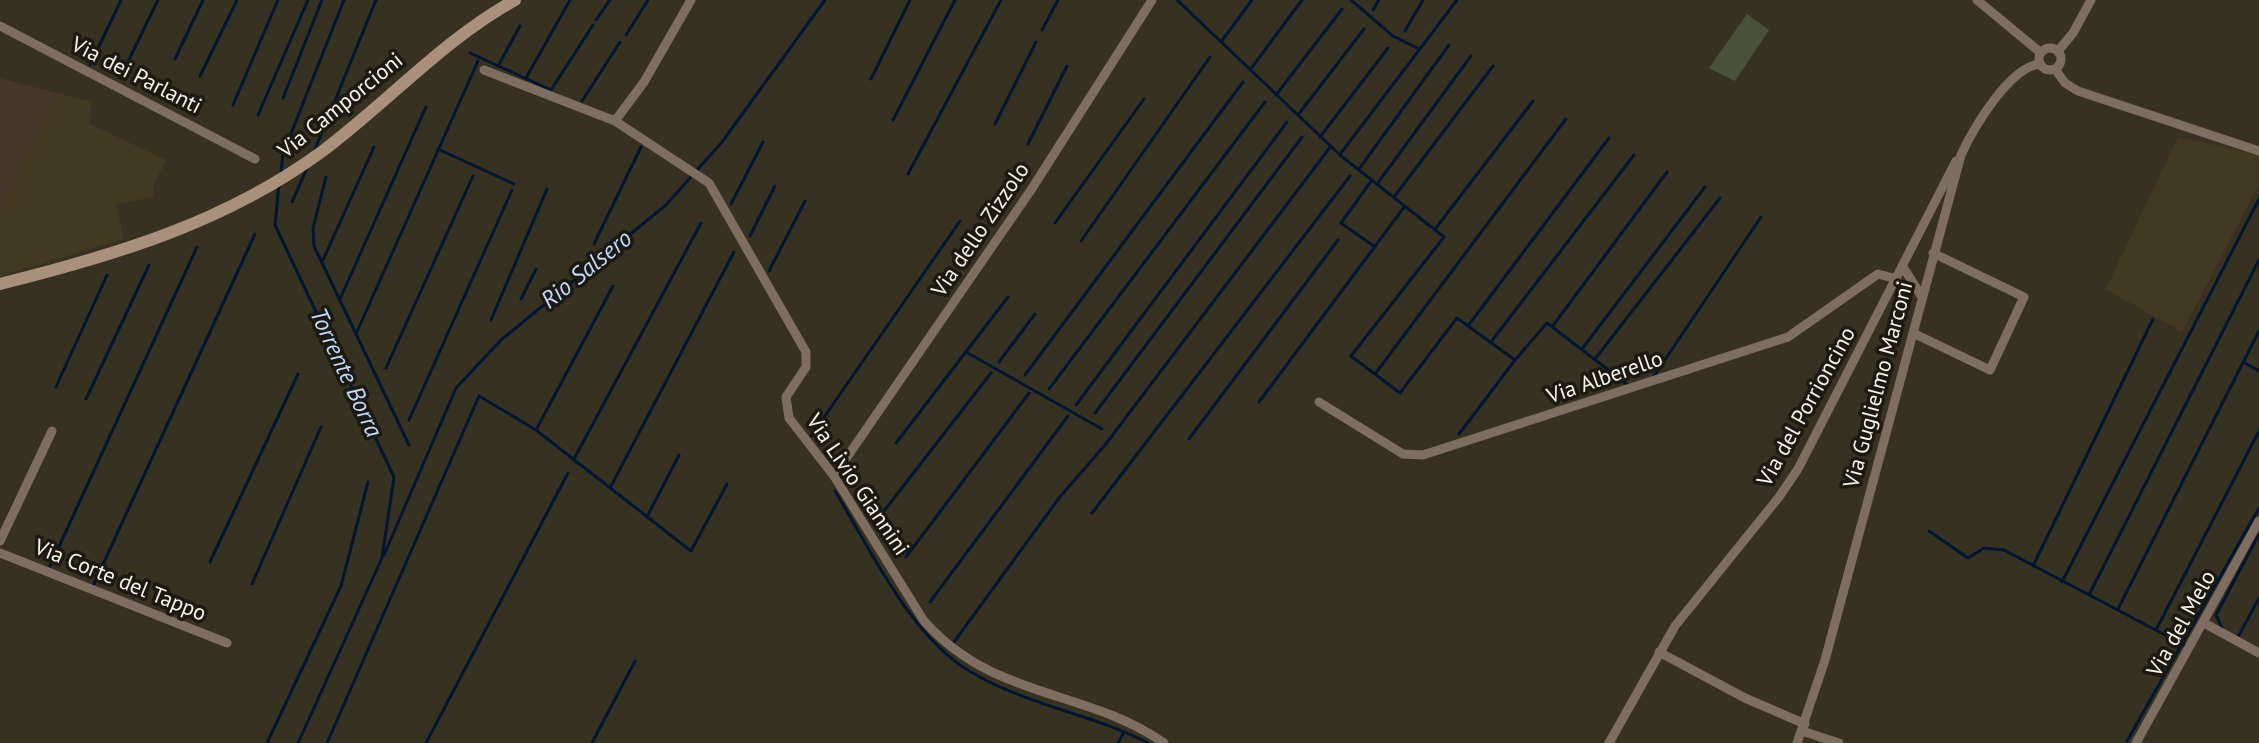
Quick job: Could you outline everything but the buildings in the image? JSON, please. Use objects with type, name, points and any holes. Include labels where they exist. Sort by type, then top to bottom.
[{"type":"main road","name":"Via Camporcioni","points":[[0,284],[134,248],[193,225],[247,198],[327,148],[445,46],[515,0]]},
{"type":"street","points":[[615,121],[644,82],[691,0]]},
{"type":"street","name":"Via dello Zizzolo","points":[[834,476],[1031,190],[1152,0]]},
{"type":"street","points":[[1977,0],[2040,58],[2048,70],[2055,69],[2061,61],[2058,51]]},
{"type":"street","points":[[2058,51],[2073,33],[2091,0]]},
{"type":"street","name":"Via dei Parlanti","points":[[0,26],[255,159]]},
{"type":"street","points":[[2040,58],[2050,48],[2058,51]]},
{"type":"street","name":"Via Guglielmo Marconi","points":[[1797,743],[1804,727],[1961,155],[1975,126],[1997,97],[2040,58]]},
{"type":"street","points":[[2055,69],[2065,83],[2078,91],[2259,151]]},
{"type":"street","name":"Via Livio Giannini","points":[[484,70],[615,121],[705,180],[720,200],[806,352],[806,367],[786,397],[785,407],[789,418],[834,476],[924,621],[954,650],[992,674],[1128,722],[1164,743]]},
{"type":"street","name":"Via del Porrioncino","points":[[1609,743],[1659,652],[1691,604],[1792,478],[1961,155]]},
{"type":"street","points":[[1913,333],[1990,370],[2024,297],[1935,248],[1935,232],[1921,232]]},
{"type":"street","points":[[1903,267],[1922,297]]},
{"type":"street","name":"Via Alberello","points":[[1319,402],[1403,454],[1423,455],[1788,337],[1878,274],[1896,281],[1912,282],[1927,278]]},
{"type":"street","points":[[0,541],[52,431]]},
{"type":"street","name":"Via del Melo","points":[[2136,743],[2259,521]]},
{"type":"street","name":"Via Corte del Tappo","points":[[0,553],[227,643]]},
{"type":"street","points":[[2204,623],[2259,653]]},
{"type":"street","points":[[1659,652],[1839,743]]},
{"type":"shaded area","points":[[0,78],[57,93],[0,213]]},
{"type":"shaded area","points":[[57,93],[92,102],[90,124],[166,160],[153,186],[154,197],[116,204],[124,239],[0,276],[0,213]]},
{"type":"shaded area","points":[[2178,137],[2259,155],[2259,184],[2182,332],[2106,289]]},
{"type":"green space","points":[[1747,14],[1769,30],[1735,81],[1709,68]]},
{"type":"waterway","points":[[90,65],[121,0]]},
{"type":"waterway","points":[[120,78],[158,0]]},
{"type":"waterway","points":[[175,59],[203,0]]},
{"type":"waterway","points":[[200,76],[237,0]]},
{"type":"waterway","points":[[233,105],[278,0]]},
{"type":"waterway","points":[[258,115],[308,0]]},
{"type":"waterway","points":[[283,98],[322,0]]},
{"type":"waterway","name":"Torrente Borra","points":[[281,172],[283,154],[344,0]]},
{"type":"waterway","points":[[314,152],[376,0]]},
{"type":"waterway","points":[[526,78],[570,0]]},
{"type":"waterway","points":[[596,20],[610,0]]},
{"type":"waterway","points":[[626,35],[648,0]]},
{"type":"waterway","name":"Rio Salsero","points":[[384,555],[456,388],[501,340],[666,205],[722,142],[825,0]]},
{"type":"waterway","points":[[871,79],[910,0]]},
{"type":"waterway","points":[[893,120],[955,0]]},
{"type":"waterway","points":[[908,174],[1001,0]]},
{"type":"waterway","points":[[1042,30],[1058,0]]},
{"type":"waterway","points":[[1177,0],[1340,155],[1444,237],[1351,356],[1400,393],[1457,318],[1515,360]]},
{"type":"waterway","points":[[1221,42],[1252,0]]},
{"type":"waterway","points":[[1250,70],[1302,0]]},
{"type":"waterway","points":[[1351,0],[1393,36],[1419,49]]},
{"type":"waterway","points":[[1373,10],[1379,0]]},
{"type":"waterway","points":[[1405,31],[1423,0]]},
{"type":"waterway","points":[[1341,153],[1457,0]]},
{"type":"waterway","points":[[1276,95],[1342,9]]},
{"type":"waterway","points":[[470,53],[551,90],[593,25]]},
{"type":"waterway","points":[[498,66],[520,26]]},
{"type":"waterway","points":[[1298,115],[1364,29]]},
{"type":"waterway","points":[[582,101],[620,42]]},
{"type":"waterway","points":[[995,124],[1036,42]]},
{"type":"waterway","points":[[1359,169],[1449,45]]},
{"type":"waterway","points":[[1320,137],[1388,48]]},
{"type":"waterway","points":[[1377,184],[1471,56]]},
{"type":"waterway","points":[[1081,241],[1210,57]]},
{"type":"waterway","points":[[356,334],[478,61]]},
{"type":"waterway","points":[[1028,144],[1067,66]]},
{"type":"waterway","points":[[1394,197],[1493,66]]},
{"type":"waterway","points":[[1025,375],[1243,82]]},
{"type":"waterway","points":[[1055,223],[1144,99]]},
{"type":"waterway","points":[[1436,228],[1533,101]]},
{"type":"waterway","points":[[1049,389],[1265,102]]},
{"type":"waterway","points":[[340,299],[426,107]]},
{"type":"waterway","points":[[1375,374],[1566,119]]},
{"type":"waterway","points":[[1076,405],[1287,122]]},
{"type":"waterway","points":[[1095,413],[1302,137]]},
{"type":"waterway","points":[[1468,326],[1609,138]]},
{"type":"waterway","points":[[731,204],[763,142]]},
{"type":"waterway","points":[[954,642],[1059,498],[1105,445],[1331,146]]},
{"type":"waterway","points":[[323,260],[374,147]]},
{"type":"waterway","points":[[594,244],[641,147]]},
{"type":"waterway","points":[[438,149],[514,184]]},
{"type":"waterway","points":[[1491,342],[1634,155]]},
{"type":"waterway","points":[[292,202],[308,166]]},
{"type":"waterway","points":[[1552,327],[1667,172]]},
{"type":"waterway","points":[[386,368],[473,176]]},
{"type":"waterway","points":[[1092,513],[1350,176]]},
{"type":"waterway","points":[[326,177],[313,228],[314,246],[409,445]]},
{"type":"waterway","points":[[1372,180],[1341,223],[1375,247]]},
{"type":"waterway","name":"Torrente Borra","points":[[279,184],[275,225],[394,477],[382,558],[298,743]]},
{"type":"waterway","points":[[750,236],[775,186]]},
{"type":"waterway","points":[[1582,349],[1705,187]]},
{"type":"waterway","points":[[491,320],[547,189]]},
{"type":"waterway","points":[[409,420],[512,190]]},
{"type":"waterway","points":[[1595,359],[1720,198]]},
{"type":"waterway","points":[[2062,582],[2259,199]]},
{"type":"waterway","points":[[769,271],[805,201]]},
{"type":"waterway","points":[[1259,402],[1405,206]]},
{"type":"waterway","points":[[1654,376],[1761,217]]},
{"type":"waterway","points":[[811,436],[960,221]]},
{"type":"waterway","points":[[574,459],[701,223]]},
{"type":"waterway","points":[[93,586],[255,234]]},
{"type":"waterway","points":[[1189,439],[1338,240]]},
{"type":"waterway","points":[[50,566],[197,247]]},
{"type":"waterway","points":[[610,488],[734,252]]},
{"type":"waterway","points":[[2089,595],[2259,260]]},
{"type":"waterway","points":[[86,399],[149,265]]},
{"type":"waterway","points":[[521,299],[536,269]]},
{"type":"waterway","points":[[56,387],[107,275]]},
{"type":"waterway","points":[[536,430],[613,286]]},
{"type":"waterway","points":[[896,443],[1008,297]]},
{"type":"waterway","points":[[999,362],[1035,314]]},
{"type":"waterway","points":[[2033,566],[2153,319]]},
{"type":"waterway","points":[[1459,434],[1547,323],[1628,385]]},
{"type":"waterway","points":[[2118,609],[2259,331]]},
{"type":"waterway","points":[[966,352],[1102,429]]},
{"type":"waterway","points":[[2243,362],[2259,371]]},
{"type":"waterway","points":[[877,520],[991,373]]},
{"type":"waterway","points":[[210,562],[298,374]]},
{"type":"waterway","points":[[906,557],[1029,393]]},
{"type":"waterway","points":[[327,743],[479,396],[536,430],[691,551],[727,484]]},
{"type":"waterway","points":[[930,602],[1068,416]]},
{"type":"waterway","points":[[252,584],[321,427]]},
{"type":"waterway","points":[[2156,630],[2259,431]]},
{"type":"waterway","points":[[648,515],[679,455]]},
{"type":"waterway","points":[[426,743],[568,473]]},
{"type":"waterway","points":[[267,743],[341,586],[368,482]]},
{"type":"waterway","points":[[835,491],[911,615],[949,657],[971,672],[1014,693],[1104,724],[1148,743]]},
{"type":"waterway","points":[[2127,741],[2259,508]]},
{"type":"waterway","points":[[1929,531],[1968,558],[1984,548],[2004,550],[2184,645]]},
{"type":"waterway","points":[[2222,628],[2216,615],[2259,534]]},
{"type":"waterway","points":[[2238,637],[2259,598]]},
{"type":"waterway","points":[[592,743],[635,661]]},
{"type":"waterway","points":[[1118,743],[1124,732]]}]
